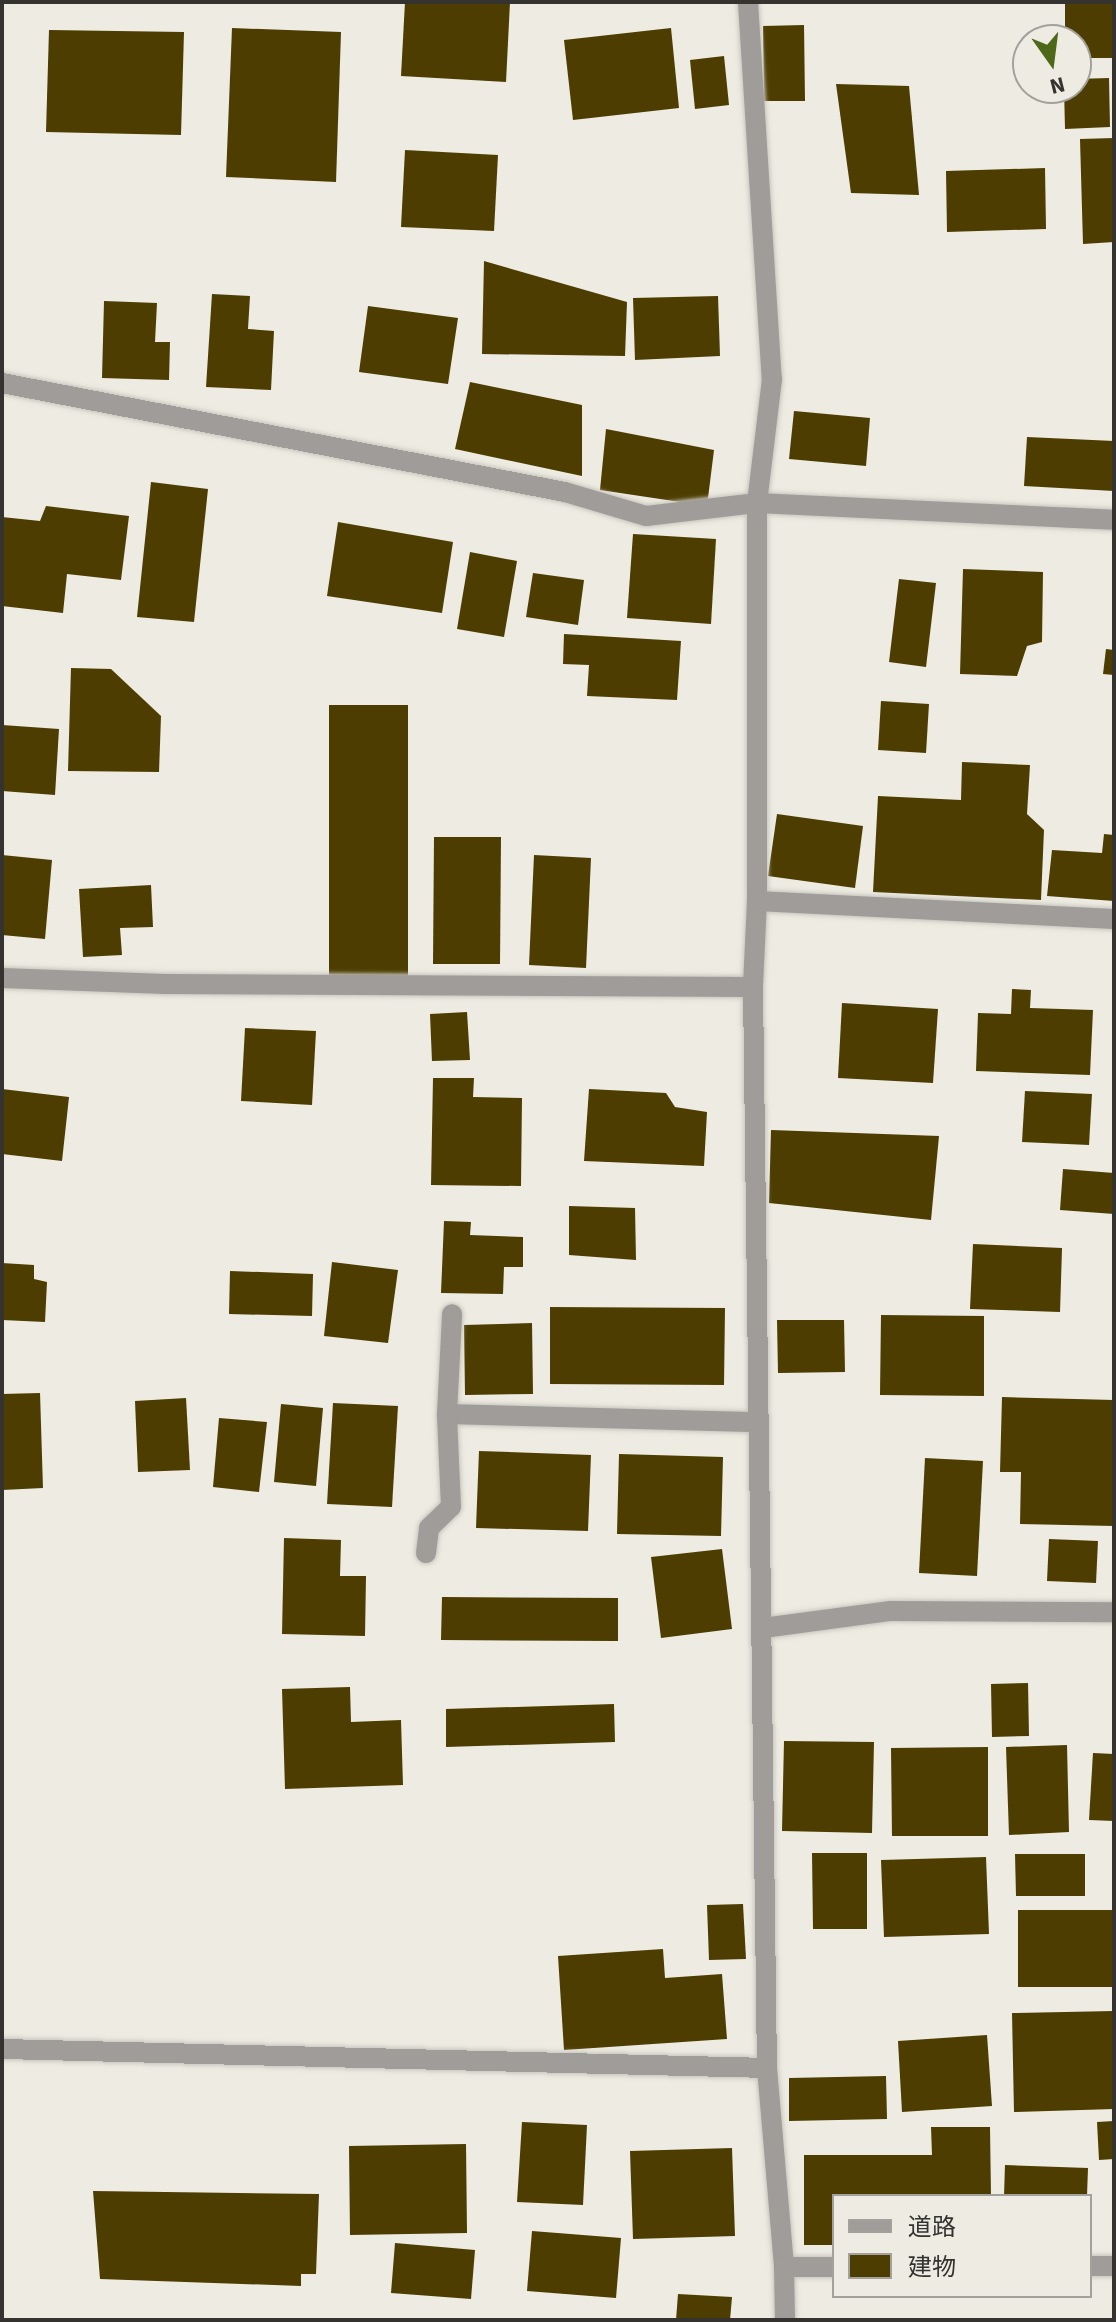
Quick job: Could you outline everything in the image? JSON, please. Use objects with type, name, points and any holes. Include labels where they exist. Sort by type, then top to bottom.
[{"type":"street","points":[[748,2],[772,379],[757,503],[757,901],[753,987],[767,2068],[784,2267],[785,2320]]},
{"type":"street","points":[[2,383],[565,492],[646,516],[757,503],[1114,520]]},
{"type":"street","points":[[757,901],[1114,919]]},
{"type":"street","points":[[2,978],[165,984],[753,987]]},
{"type":"street","points":[[426,1553],[429,1528],[451,1507],[447,1414],[452,1314]]},
{"type":"street","points":[[447,1414],[759,1422]]},
{"type":"street","points":[[763,1628],[891,1611],[1114,1612]]},
{"type":"street","points":[[2,2049],[767,2068]]},
{"type":"street","points":[[1092,2266],[1114,2266]]},
{"type":"street","points":[[784,2267],[832,2267]]},
{"type":"building","points":[[405,2],[510,2],[506,82],[401,76]]},
{"type":"building","points":[[1065,2],[1114,2],[1114,58],[1092,58],[1092,24],[1065,24]]},
{"type":"building","points":[[804,25],[805,101],[764,101],[763,26]]},
{"type":"building","points":[[232,28],[341,32],[336,182],[226,177]]},
{"type":"building","points":[[671,28],[679,108],[573,120],[564,40]]},
{"type":"building","points":[[49,30],[184,32],[181,135],[46,132]]},
{"type":"building","points":[[724,56],[729,105],[695,109],[690,60]]},
{"type":"building","points":[[1109,78],[1110,127],[1065,129],[1064,104],[1092,104],[1092,79]]},
{"type":"building","points":[[836,84],[909,86],[919,195],[851,193]]},
{"type":"building","points":[[1114,138],[1114,242],[1083,244],[1080,139]]},
{"type":"building","points":[[405,150],[498,155],[494,231],[401,227]]},
{"type":"building","points":[[1045,168],[1046,229],[947,232],[946,171]]},
{"type":"building","points":[[484,261],[627,302],[625,356],[482,354]]},
{"type":"building","points":[[212,294],[250,296],[248,329],[274,331],[271,390],[206,387]]},
{"type":"building","points":[[718,296],[720,356],[635,360],[633,298]]},
{"type":"building","points":[[104,301],[157,303],[155,342],[170,342],[169,380],[102,378]]},
{"type":"building","points":[[368,306],[458,318],[448,384],[359,372]]},
{"type":"building","points":[[470,382],[582,405],[582,476],[455,449]]},
{"type":"building","points":[[794,411],[870,418],[866,466],[789,459]]},
{"type":"building","points":[[606,429],[714,450],[707,506],[600,490]]},
{"type":"building","points":[[1027,437],[1114,441],[1114,491],[1024,486]]},
{"type":"building","points":[[151,482],[208,489],[194,622],[137,617]]},
{"type":"building","points":[[46,506],[129,516],[121,580],[67,574],[63,613],[2,606],[2,517],[40,521]]},
{"type":"building","points":[[338,522],[453,542],[442,613],[327,596]]},
{"type":"building","points":[[633,534],[716,539],[711,624],[627,618]]},
{"type":"building","points":[[470,552],[517,561],[504,637],[457,629]]},
{"type":"building","points":[[963,569],[1043,572],[1042,642],[1027,646],[1017,676],[960,674]]},
{"type":"building","points":[[533,573],[584,580],[578,625],[526,617]]},
{"type":"building","points":[[899,579],[936,583],[926,667],[889,662]]},
{"type":"building","points":[[564,634],[681,641],[677,700],[587,696],[589,665],[563,664]]},
{"type":"building","points":[[1106,649],[1114,650],[1114,675],[1103,674]]},
{"type":"building","points":[[71,668],[111,669],[161,716],[159,772],[68,771]]},
{"type":"building","points":[[881,701],[929,704],[926,753],[878,750]]},
{"type":"building","points":[[329,705],[408,705],[408,977],[329,978]]},
{"type":"building","points":[[2,725],[59,729],[55,795],[2,791]]},
{"type":"building","points":[[962,762],[1030,765],[1027,814],[1044,830],[1041,900],[873,892],[878,796],[961,800]]},
{"type":"building","points":[[777,814],[863,826],[855,888],[768,876]]},
{"type":"building","points":[[1104,834],[1114,835],[1114,901],[1047,896],[1052,850],[1102,853]]},
{"type":"building","points":[[434,837],[501,837],[500,964],[433,964]]},
{"type":"building","points":[[2,855],[52,860],[45,939],[2,935]]},
{"type":"building","points":[[534,855],[591,858],[586,968],[529,965]]},
{"type":"building","points":[[151,885],[153,927],[120,928],[122,955],[83,957],[79,889]]},
{"type":"building","points":[[1012,989],[1031,990],[1030,1008],[1093,1010],[1090,1075],[976,1071],[978,1013],[1011,1014]]},
{"type":"building","points":[[842,1003],[938,1009],[933,1083],[838,1078]]},
{"type":"building","points":[[467,1012],[470,1060],[432,1061],[430,1014]]},
{"type":"building","points":[[245,1028],[316,1031],[312,1105],[241,1101]]},
{"type":"building","points":[[433,1078],[474,1078],[473,1097],[522,1098],[521,1186],[431,1185]]},
{"type":"building","points":[[2,1089],[69,1097],[62,1161],[2,1154]]},
{"type":"building","points":[[589,1089],[666,1093],[675,1107],[707,1112],[704,1166],[584,1161]]},
{"type":"building","points":[[1025,1091],[1092,1094],[1089,1145],[1022,1142]]},
{"type":"building","points":[[771,1130],[939,1136],[931,1220],[769,1203]]},
{"type":"building","points":[[1063,1169],[1114,1173],[1114,1214],[1060,1210]]},
{"type":"building","points":[[569,1206],[635,1208],[636,1260],[569,1255]]},
{"type":"building","points":[[444,1221],[471,1222],[470,1235],[523,1237],[523,1267],[504,1267],[503,1294],[441,1293]]},
{"type":"building","points":[[973,1244],[1062,1248],[1060,1312],[970,1309]]},
{"type":"building","points":[[332,1262],[398,1270],[388,1343],[324,1336]]},
{"type":"building","points":[[2,1263],[34,1265],[34,1279],[47,1282],[45,1322],[2,1320]]},
{"type":"building","points":[[230,1271],[313,1274],[312,1316],[229,1314]]},
{"type":"building","points":[[550,1307],[725,1308],[724,1385],[550,1384]]},
{"type":"building","points":[[881,1315],[984,1316],[984,1396],[880,1395]]},
{"type":"building","points":[[777,1320],[844,1320],[845,1372],[778,1373]]},
{"type":"building","points":[[532,1323],[533,1394],[465,1395],[464,1325]]},
{"type":"building","points":[[40,1393],[43,1488],[2,1490],[2,1394]]},
{"type":"building","points":[[1002,1397],[1114,1400],[1114,1526],[1020,1524],[1021,1472],[1000,1472]]},
{"type":"building","points":[[186,1398],[190,1470],[138,1472],[135,1401]]},
{"type":"building","points":[[333,1403],[398,1406],[392,1507],[327,1504]]},
{"type":"building","points":[[281,1404],[323,1408],[316,1486],[274,1482]]},
{"type":"building","points":[[219,1418],[267,1422],[259,1492],[213,1487]]},
{"type":"building","points":[[479,1451],[591,1455],[588,1531],[476,1528]]},
{"type":"building","points":[[619,1454],[723,1457],[721,1536],[617,1534]]},
{"type":"building","points":[[925,1458],[983,1461],[977,1576],[919,1573]]},
{"type":"building","points":[[284,1538],[341,1540],[340,1576],[366,1576],[365,1636],[282,1634]]},
{"type":"building","points":[[1049,1539],[1098,1541],[1096,1583],[1047,1581]]},
{"type":"building","points":[[722,1549],[732,1629],[661,1638],[651,1557]]},
{"type":"building","points":[[442,1597],[618,1598],[618,1641],[441,1640]]},
{"type":"building","points":[[1028,1683],[1029,1736],[992,1737],[991,1684]]},
{"type":"building","points":[[350,1687],[351,1722],[401,1720],[403,1785],[285,1789],[282,1689]]},
{"type":"building","points":[[614,1704],[615,1742],[446,1747],[446,1709]]},
{"type":"building","points":[[784,1741],[874,1742],[872,1833],[782,1831]]},
{"type":"building","points":[[1067,1745],[1069,1832],[1009,1835],[1006,1747]]},
{"type":"building","points":[[988,1747],[988,1836],[892,1836],[891,1748]]},
{"type":"building","points":[[1093,1753],[1114,1754],[1114,1821],[1089,1820]]},
{"type":"building","points":[[812,1853],[867,1853],[867,1929],[813,1929]]},
{"type":"building","points":[[1015,1854],[1085,1854],[1085,1896],[1016,1896]]},
{"type":"building","points":[[986,1857],[989,1934],[884,1937],[881,1860]]},
{"type":"building","points":[[743,1904],[746,1959],[709,1960],[707,1905]]},
{"type":"building","points":[[1018,1910],[1114,1910],[1114,1987],[1018,1987]]},
{"type":"building","points":[[663,1949],[665,1978],[722,1974],[727,2039],[564,2050],[558,1956]]},
{"type":"building","points":[[1114,2011],[1114,2109],[1014,2112],[1012,2013]]},
{"type":"building","points":[[987,2035],[992,2106],[902,2112],[898,2041]]},
{"type":"building","points":[[886,2076],[887,2119],[789,2121],[789,2078]]},
{"type":"building","points":[[1114,2121],[1114,2159],[1099,2160],[1097,2122]]},
{"type":"building","points":[[522,2122],[587,2125],[583,2205],[517,2202]]},
{"type":"building","points":[[931,2127],[990,2127],[991,2194],[832,2194],[832,2245],[804,2245],[804,2155],[932,2155]]},
{"type":"building","points":[[466,2144],[467,2233],[350,2235],[349,2146]]},
{"type":"building","points":[[732,2148],[735,2236],[633,2239],[630,2151]]},
{"type":"building","points":[[1005,2165],[1088,2168],[1087,2194],[1004,2194]]},
{"type":"building","points":[[93,2191],[319,2194],[316,2274],[301,2274],[301,2286],[100,2279]]},
{"type":"building","points":[[532,2231],[621,2238],[616,2298],[527,2291]]},
{"type":"building","points":[[395,2243],[475,2250],[471,2299],[391,2293]]},
{"type":"building","points":[[678,2294],[732,2297],[730,2320],[676,2320]]}]
